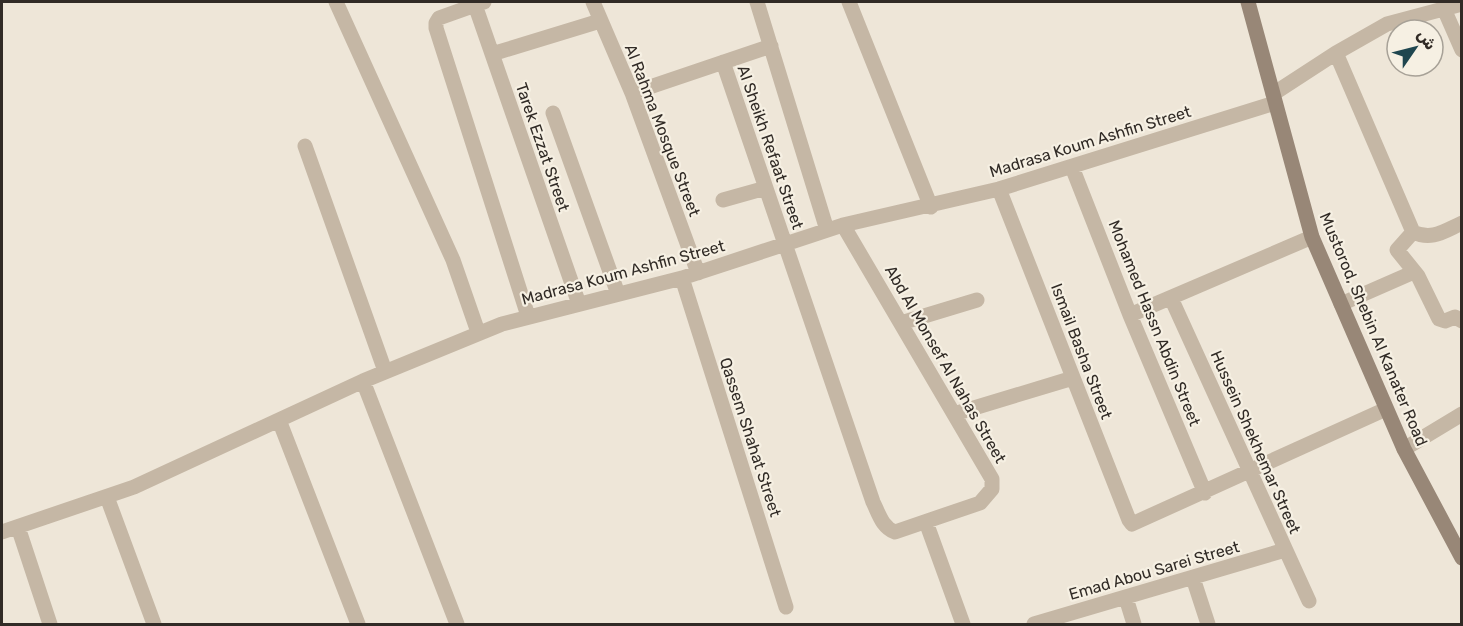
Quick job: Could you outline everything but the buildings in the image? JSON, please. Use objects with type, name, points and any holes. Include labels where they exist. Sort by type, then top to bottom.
[{"type":"main road","name":"Mustorod, Shebin Al Kanater Road","points":[[1248,2],[1312,237],[1404,449],[1456,536],[1461,558]]},
{"type":"street","points":[[336,2],[453,261],[478,332]]},
{"type":"street","name":"Al Rahma Mosque Street","points":[[593,2],[632,93],[698,273]]},
{"type":"street","points":[[757,2],[827,230]]},
{"type":"street","points":[[849,2],[931,207]]},
{"type":"street","points":[[478,3],[439,18],[436,28],[528,316]]},
{"type":"street","name":"Tarek Ezzat Street","points":[[478,3],[492,54],[579,304]]},
{"type":"street","name":"Madrasa Koum Ashfin Street","points":[[2,532],[107,497],[385,371],[478,332],[528,316],[682,278],[843,225],[931,207],[1072,167],[1274,99],[1336,53],[1409,9],[1444,9],[1461,4]]},
{"type":"street","points":[[1444,9],[1461,50]]},
{"type":"street","points":[[492,54],[600,21]]},
{"type":"street","points":[[632,93],[771,46]]},
{"type":"street","points":[[1336,53],[1413,232],[1432,237],[1461,223]]},
{"type":"street","name":"Al Sheikh Refaat Street","points":[[723,62],[882,522],[889,530],[895,532],[926,522]]},
{"type":"street","points":[[553,113],[618,294]]},
{"type":"street","points":[[305,146],[385,371]]},
{"type":"street","name":"Mohamed Hassn Abdin Street","points":[[1072,167],[1130,315],[1205,493]]},
{"type":"street","points":[[723,200],[766,188]]},
{"type":"street","name":"Ismail Basha Street","points":[[999,189],[1129,520],[1132,524],[1205,493]]},
{"type":"street","name":"Abd Al Monsef Al Nahas Street","points":[[843,225],[992,479],[992,489],[980,503],[926,522]]},
{"type":"street","points":[[1413,232],[1397,250],[1414,272],[1438,319],[1445,321],[1455,317],[1461,321]]},
{"type":"street","points":[[1130,315],[1312,237]]},
{"type":"street","points":[[1341,304],[1414,272]]},
{"type":"street","name":"Qassem Shahat Street","points":[[682,278],[786,607]]},
{"type":"street","name":"Hussein Shekhemar Street","points":[[1171,298],[1309,601]]},
{"type":"street","points":[[901,323],[977,300]]},
{"type":"street","points":[[954,414],[1073,378]]},
{"type":"street","points":[[363,381],[457,624]]},
{"type":"street","points":[[1205,493],[1386,409]]},
{"type":"street","points":[[1404,449],[1461,414]]},
{"type":"street","points":[[279,420],[358,624]]},
{"type":"street","points":[[107,497],[154,624]]},
{"type":"street","points":[[926,522],[963,624]]},
{"type":"street","points":[[18,527],[50,624]]},
{"type":"street","name":"Emad Abou Sarei Street","points":[[1034,624],[1285,550]]},
{"type":"street","points":[[1193,578],[1208,624]]},
{"type":"street","points":[[1126,598],[1134,624]]}]
